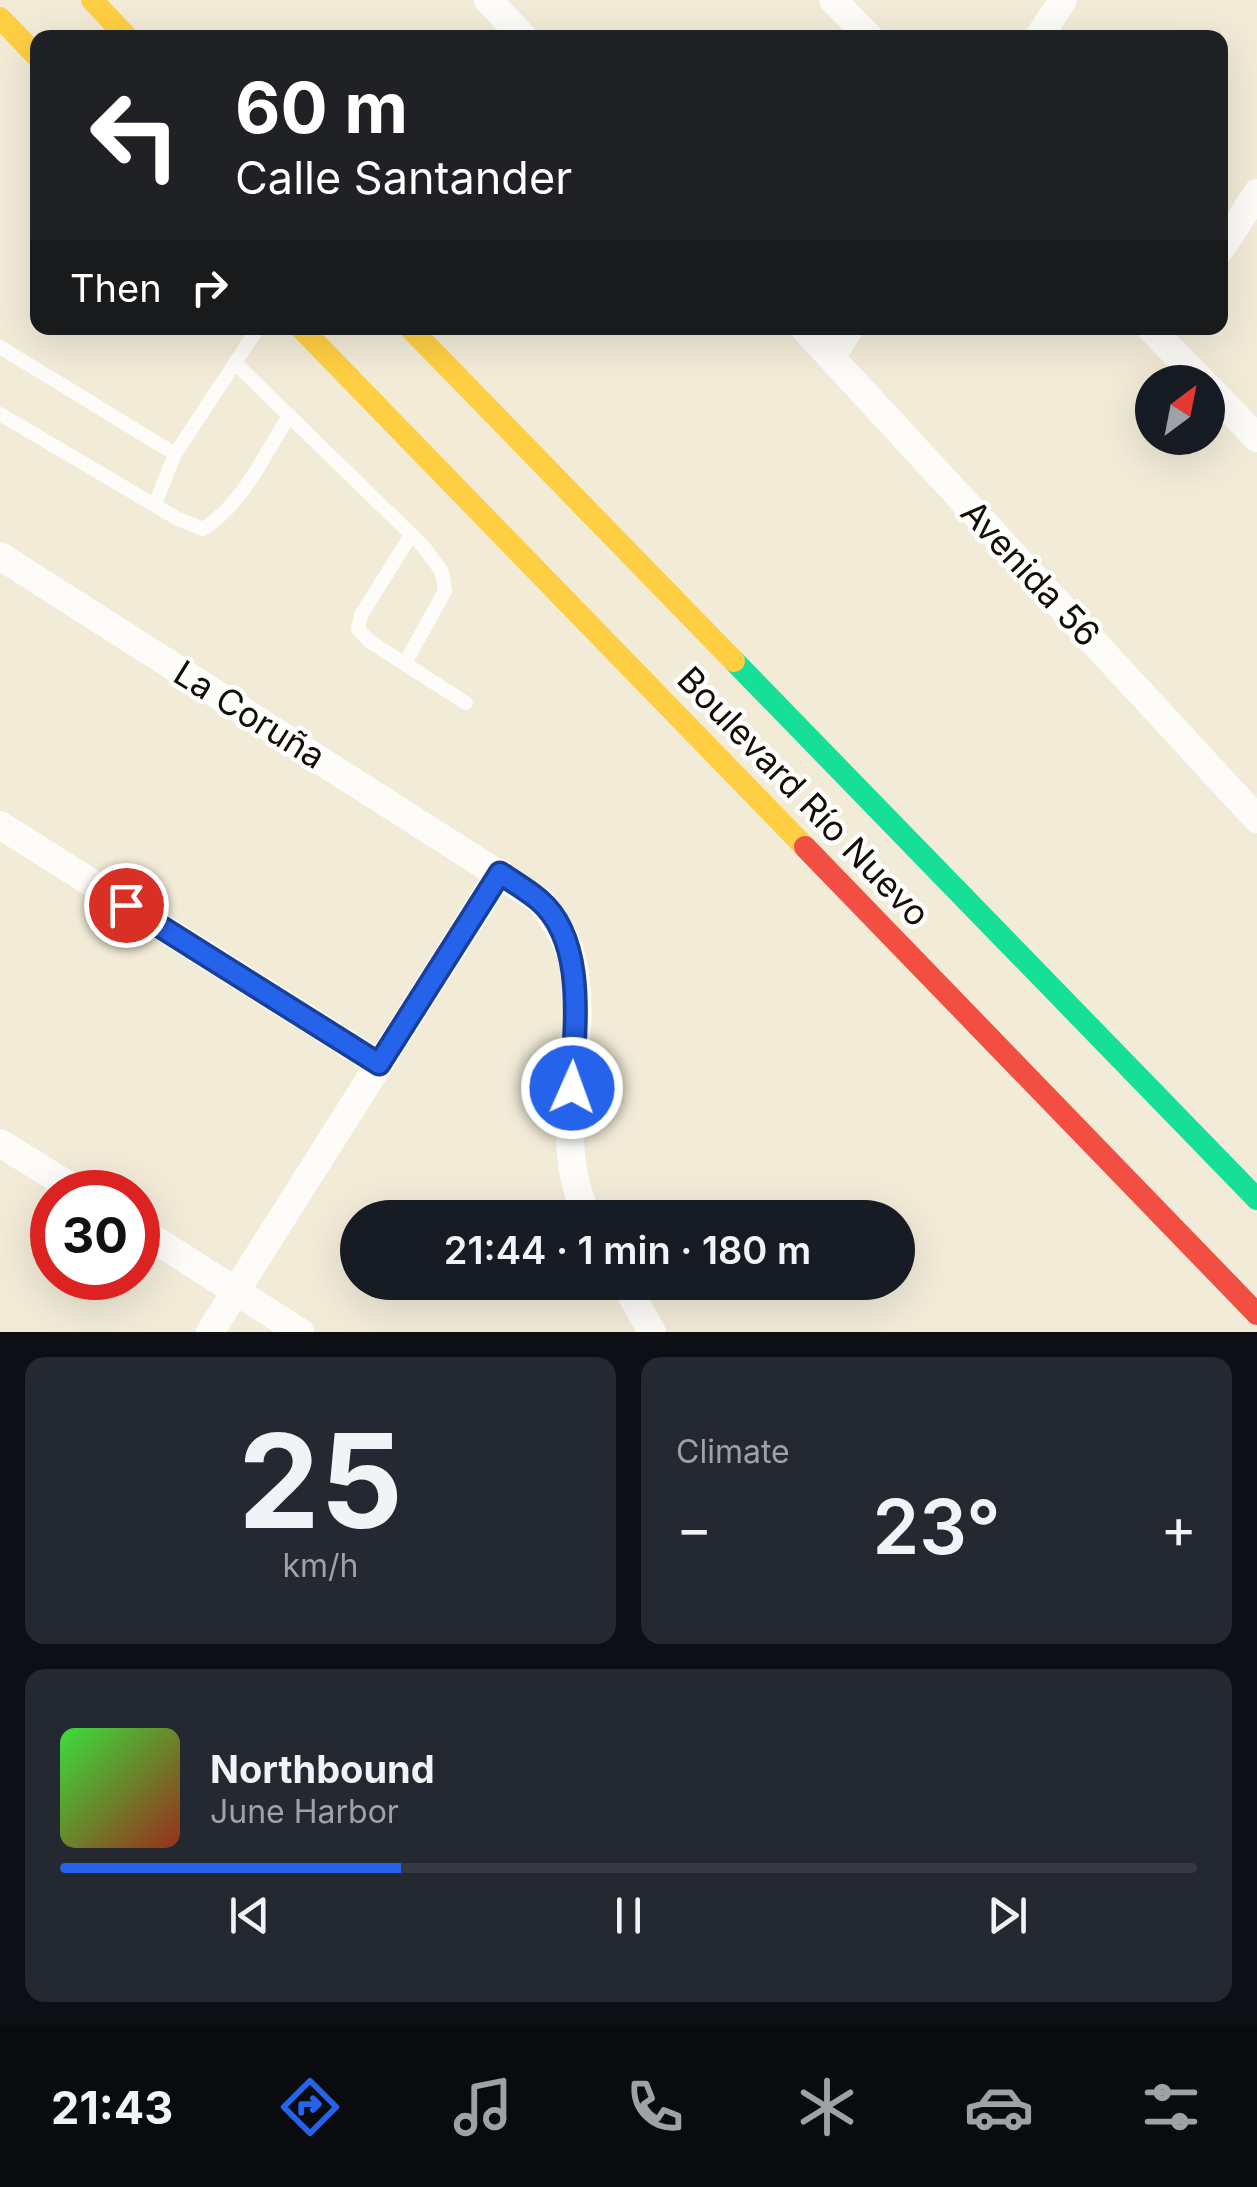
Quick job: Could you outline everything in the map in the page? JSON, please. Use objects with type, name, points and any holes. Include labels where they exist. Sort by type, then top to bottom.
[{"type":"highway","points":[[92,0],[120,30]]},
{"type":"highway","points":[[0,18],[30,49]]},
{"type":"highway","name":"Boulevard Río Nuevo","points":[[307,335],[1257,1314]]},
{"type":"highway","name":"Boulevard Río Nuevo","points":[[417,335],[1257,1199]]},
{"type":"street","points":[[488,0],[516,30]]},
{"type":"street","points":[[833,0],[862,30]]},
{"type":"street","points":[[1043,30],[1063,0]]},
{"type":"street","points":[[1228,238],[1257,193]]},
{"type":"street","name":"Avenida 56","points":[[811,335],[1257,819]]},
{"type":"street","points":[[832,356],[846,335]]},
{"type":"street","points":[[1164,335],[1189,365]]},
{"type":"street","points":[[1225,405],[1257,438]]},
{"type":"street","name":"La Coruña","points":[[0,556],[542,902],[569,948],[576,990],[570,1152],[582,1200]]},
{"type":"street","points":[[0,825],[379,1064]]},
{"type":"street","points":[[210,1332],[500,873]]},
{"type":"street","points":[[0,1143],[44,1170]]},
{"type":"street","points":[[160,1243],[300,1332]]},
{"type":"street","points":[[634,1300],[652,1332]]},
{"type":"lane","points":[[154,504],[175,454],[253,335]]},
{"type":"lane","points":[[0,347],[175,454]]},
{"type":"lane","points":[[235,363],[411,535],[442,572],[445,591],[405,663]]},
{"type":"lane","points":[[0,414],[203,529],[222,517],[289,416]]},
{"type":"lane","points":[[411,535],[361,615],[358,629],[370,641],[466,703]]},
{"type":"traffic: fast","points":[[734,661],[1257,1199]]},
{"type":"traffic: slow","points":[[92,0],[120,30]]},
{"type":"traffic: slow","points":[[0,18],[30,49]]},
{"type":"traffic: slow","points":[[308,335],[805,847]]},
{"type":"traffic: slow","points":[[417,335],[734,661]]},
{"type":"traffic: jam","points":[[805,847],[1257,1314]]},
{"type":"route","points":[[126,905],[379,1064],[500,873],[542,902],[569,948],[576,990],[572,1088]]}]
